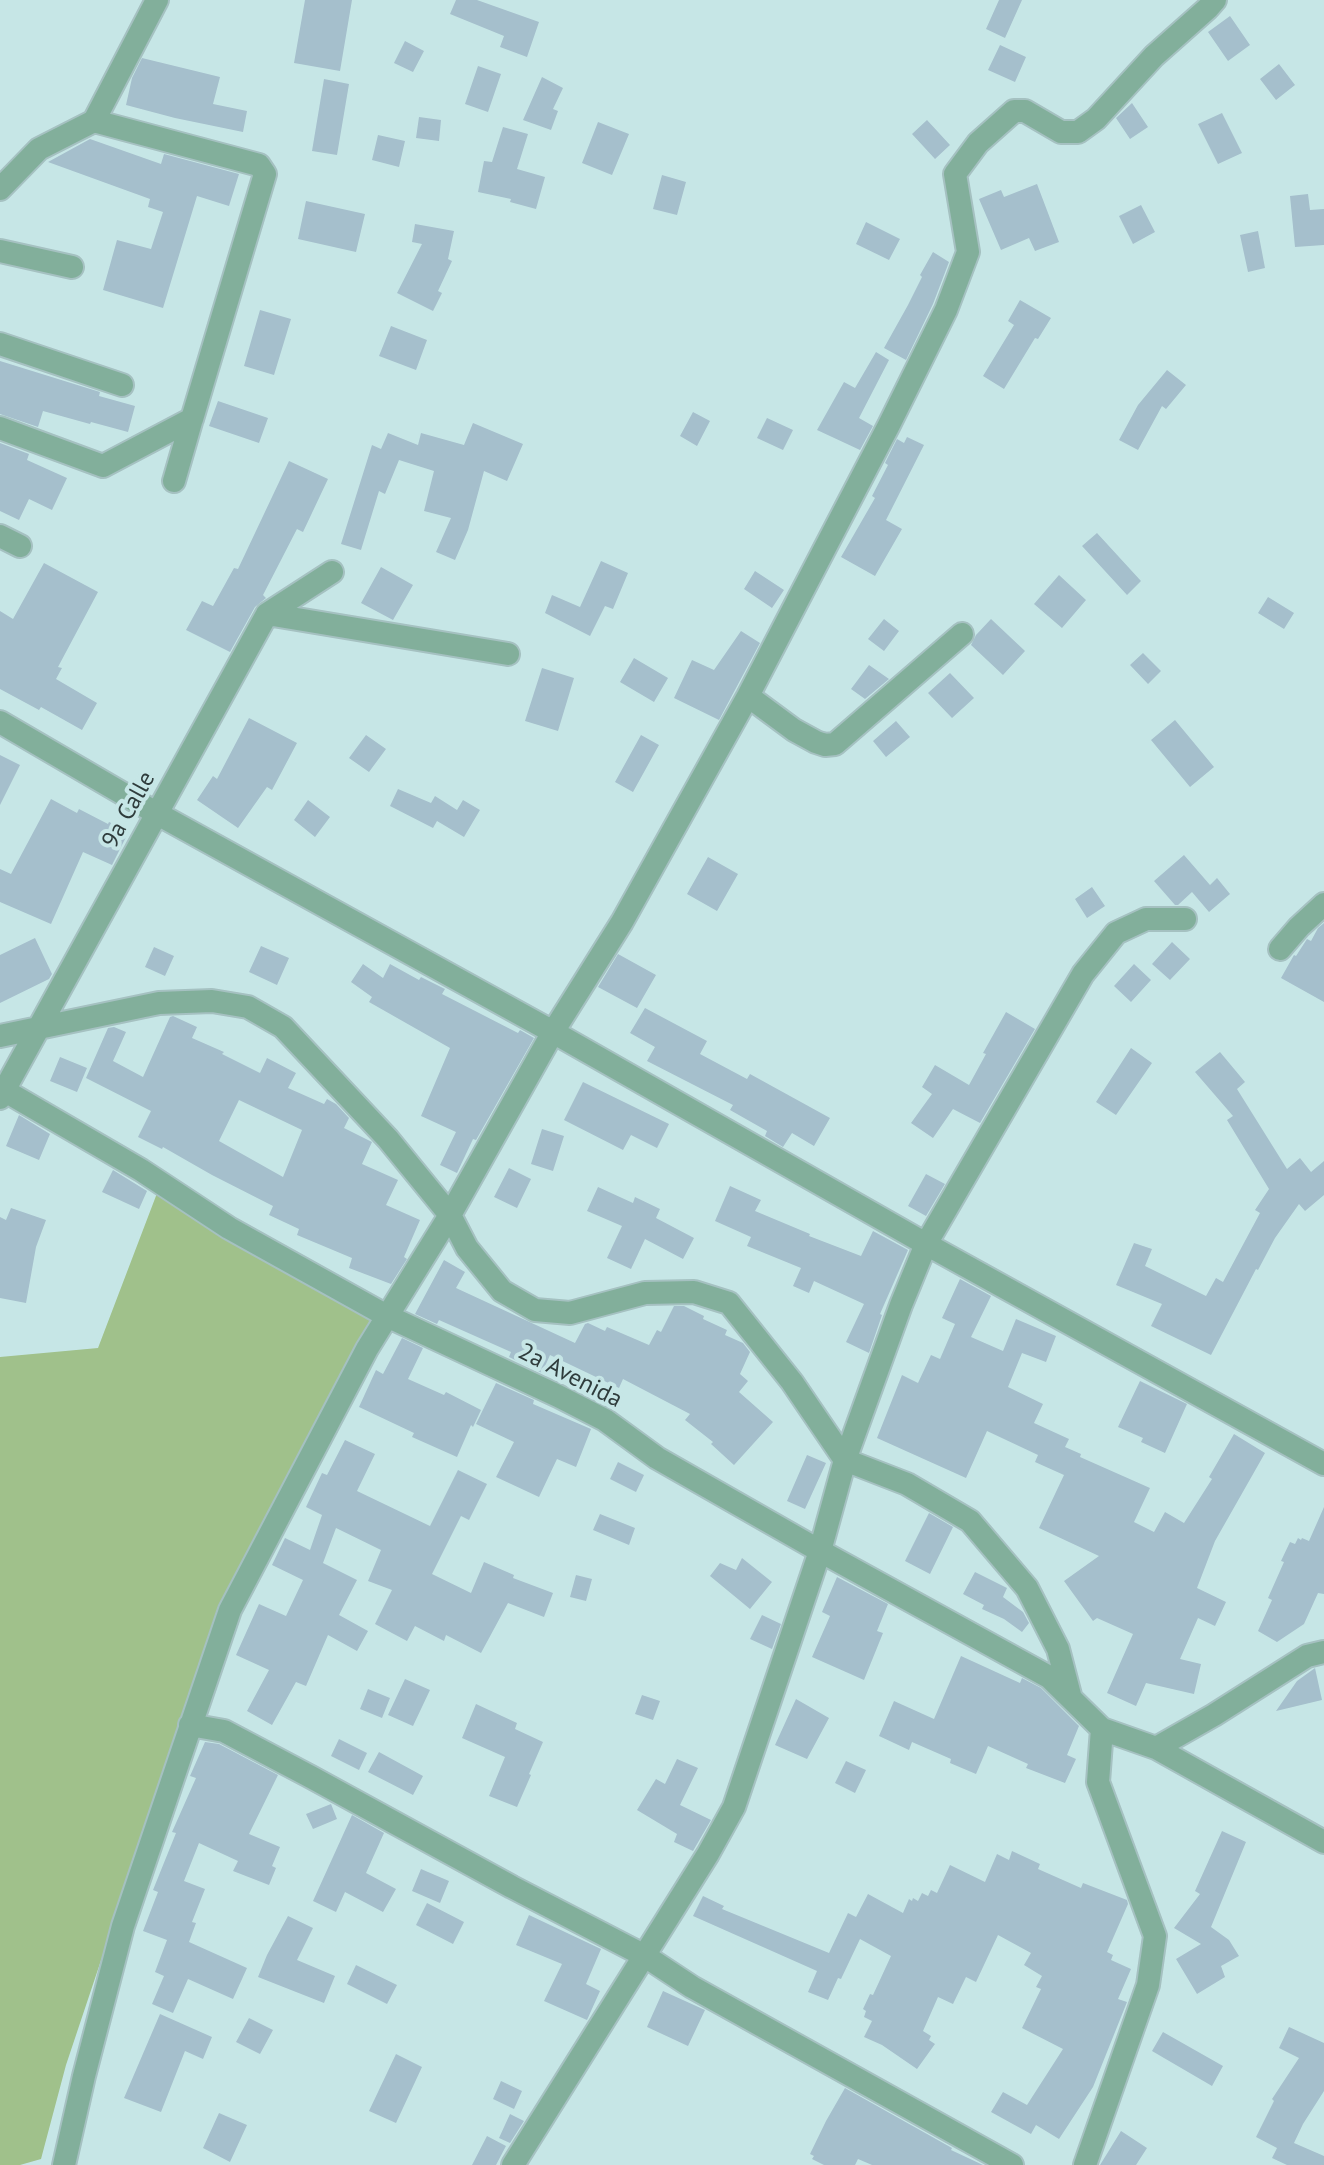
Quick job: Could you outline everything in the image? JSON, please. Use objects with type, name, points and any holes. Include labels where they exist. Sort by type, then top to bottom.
[{"type":"street","points":[[0,189],[39,149],[94,121],[157,0]]},
{"type":"street","points":[[64,2165],[123,1926],[230,1610],[387,1316],[450,1215],[553,1032],[622,922],[748,696],[889,425],[946,310],[968,252],[955,174],[978,143],[1014,111],[1025,111],[1061,132],[1078,132],[1096,119],[1154,56],[1215,0]]},
{"type":"street","points":[[94,121],[259,165],[265,174],[174,481]]},
{"type":"street","points":[[0,251],[72,267]]},
{"type":"street","points":[[0,344],[122,385]]},
{"type":"street","points":[[0,428],[103,466],[191,422]]},
{"type":"street","name":"9a Calle","points":[[1,1092],[267,614],[332,572]]},
{"type":"street","points":[[267,614],[508,654]]},
{"type":"street","points":[[748,696],[794,730],[816,742],[835,744],[962,634]]},
{"type":"street","points":[[0,722],[156,813],[1324,1464]]},
{"type":"street","points":[[1280,949],[1324,904]]},
{"type":"street","points":[[513,2165],[708,1854],[734,1807],[820,1551],[845,1460],[926,1244],[1083,974],[1116,933],[1146,919],[1185,919]]},
{"type":"street","points":[[0,1036],[159,1003],[212,1001],[248,1007],[283,1027],[388,1139],[450,1215],[467,1248],[502,1291],[535,1310],[570,1313],[645,1293],[694,1292],[729,1303],[792,1382],[845,1460],[907,1484],[970,1521],[1027,1588],[1058,1649],[1070,1697]]},
{"type":"street","name":"2a Avenida","points":[[1,1092],[141,1170],[229,1228],[387,1316],[605,1420],[657,1458],[1049,1677],[1102,1729]]},
{"type":"street","points":[[1156,1748],[1307,1656],[1324,1652]]},
{"type":"street","points":[[190,1725],[224,1731],[645,1956],[692,1987],[1012,2165]]},
{"type":"street","points":[[1085,2165],[1148,1985],[1155,1936],[1098,1782],[1102,1729],[1156,1748],[1324,1842]]},
{"type":"green space","points":[[159,1188],[374,1313],[232,1583],[169,1757],[66,2065],[41,2159],[20,2165],[0,2165],[0,1357],[98,1348]]},
{"type":"building","points":[[305,0],[352,0],[340,71],[294,63]]},
{"type":"building","points":[[456,0],[477,0],[539,22],[527,57],[500,47],[504,36],[450,14]]},
{"type":"building","points":[[999,0],[1022,0],[1005,38],[986,29]]},
{"type":"building","points":[[1230,16],[1250,45],[1228,61],[1208,32]]},
{"type":"building","points":[[405,41],[424,51],[413,72],[394,63]]},
{"type":"building","points":[[1000,45],[1026,57],[1015,82],[988,70]]},
{"type":"building","points":[[142,58],[220,77],[213,104],[247,111],[243,132],[126,105],[132,78]]},
{"type":"building","points":[[1279,64],[1295,85],[1276,100],[1260,79]]},
{"type":"building","points":[[478,66],[501,74],[488,112],[465,104]]},
{"type":"building","points":[[542,77],[563,88],[553,109],[558,111],[551,130],[523,120]]},
{"type":"building","points":[[324,79],[349,84],[337,155],[312,151]]},
{"type":"building","points":[[1132,103],[1148,127],[1130,139],[1116,118]]},
{"type":"building","points":[[1222,113],[1242,153],[1218,164],[1198,124]]},
{"type":"building","points":[[419,117],[441,120],[439,141],[416,138]]},
{"type":"building","points":[[927,120],[950,145],[935,159],[912,134]]},
{"type":"building","points":[[598,122],[629,134],[612,175],[582,163]]},
{"type":"building","points":[[503,127],[528,134],[517,169],[545,177],[536,209],[510,202],[511,199],[478,192],[484,161],[492,162]]},
{"type":"building","points":[[378,135],[405,141],[399,167],[372,160]]},
{"type":"building","points":[[90,139],[161,164],[164,154],[239,174],[229,206],[197,196],[163,308],[103,290],[117,240],[151,249],[163,212],[148,207],[150,199],[48,162]]},
{"type":"building","points":[[662,175],[686,182],[677,215],[653,209]]},
{"type":"building","points":[[1037,184],[1059,242],[1035,251],[1029,238],[1001,250],[979,199],[1001,190],[1004,197]]},
{"type":"building","points":[[1308,194],[1310,210],[1324,209],[1324,245],[1295,247],[1290,196]]},
{"type":"building","points":[[306,201],[365,214],[356,252],[298,239]]},
{"type":"building","points":[[1141,205],[1155,232],[1133,244],[1119,216]]},
{"type":"building","points":[[866,222],[900,239],[889,260],[856,244]]},
{"type":"building","points":[[415,224],[454,231],[448,259],[452,261],[438,291],[442,293],[433,311],[397,293],[422,244],[412,242]]},
{"type":"building","points":[[1258,231],[1265,268],[1248,272],[1240,235]]},
{"type":"building","points":[[933,252],[949,262],[906,360],[884,348]]},
{"type":"building","points":[[1020,300],[1051,318],[1004,389],[983,376],[1014,325],[1008,321]]},
{"type":"building","points":[[260,310],[291,319],[274,375],[244,366]]},
{"type":"building","points":[[391,326],[427,340],[416,370],[379,356]]},
{"type":"building","points":[[876,352],[889,360],[859,418],[873,426],[860,450],[817,430],[844,382],[855,388]]},
{"type":"building","points":[[0,361],[135,406],[128,432],[43,411],[38,427],[0,414]]},
{"type":"building","points":[[1167,370],[1186,385],[1166,409],[1162,406],[1138,450],[1119,440],[1138,405]]},
{"type":"building","points":[[218,401],[268,418],[259,443],[209,426]]},
{"type":"building","points":[[693,412],[710,421],[697,446],[680,436]]},
{"type":"building","points":[[767,418],[793,430],[783,450],[757,438]]},
{"type":"building","points":[[473,423],[523,444],[507,481],[484,471],[468,530],[455,560],[436,552],[451,518],[424,511],[434,471],[399,460],[385,494],[379,491],[361,550],[341,544],[372,445],[381,449],[388,433],[418,445],[421,433],[464,445]]},
{"type":"building","points":[[907,437],[924,445],[886,520],[902,529],[875,576],[841,557],[875,498],[872,496],[897,439],[904,443]]},
{"type":"building","points":[[0,443],[29,454],[27,460],[67,478],[52,510],[29,499],[19,520],[0,511]]},
{"type":"building","points":[[289,461],[328,479],[303,532],[297,529],[263,595],[266,598],[255,607],[230,652],[186,630],[202,601],[213,606],[234,568],[238,569]]},
{"type":"building","points":[[1097,533],[1141,581],[1127,595],[1082,546]]},
{"type":"building","points":[[601,561],[628,573],[613,609],[605,606],[590,636],[545,613],[552,595],[580,607]]},
{"type":"building","points":[[44,563],[98,592],[58,667],[62,668],[56,679],[97,703],[82,730],[0,689],[0,611],[13,619]]},
{"type":"building","points":[[381,567],[413,585],[393,620],[361,603]]},
{"type":"building","points":[[755,571],[784,590],[772,608],[744,589]]},
{"type":"building","points":[[1059,575],[1086,600],[1062,628],[1034,604]]},
{"type":"building","points":[[1268,597],[1294,613],[1284,629],[1258,613]]},
{"type":"building","points":[[884,619],[899,631],[884,651],[868,639]]},
{"type":"building","points":[[991,619],[1025,651],[1003,675],[971,645]]},
{"type":"building","points":[[741,631],[760,643],[719,720],[674,698],[692,660],[714,670]]},
{"type":"building","points":[[1143,653],[1161,671],[1148,684],[1130,665]]},
{"type":"building","points":[[634,658],[668,678],[654,702],[620,682]]},
{"type":"building","points":[[869,665],[889,679],[865,699],[851,689]]},
{"type":"building","points":[[542,668],[574,678],[558,731],[525,721]]},
{"type":"building","points":[[950,673],[974,698],[952,718],[928,693]]},
{"type":"building","points":[[249,718],[297,743],[272,790],[267,787],[238,828],[197,800],[213,776],[217,779]]},
{"type":"building","points":[[1175,720],[1214,767],[1190,787],[1151,740]]},
{"type":"building","points":[[896,721],[910,737],[886,757],[873,741]]},
{"type":"building","points":[[366,735],[386,749],[369,772],[349,758]]},
{"type":"building","points":[[641,735],[659,745],[633,792],[615,782]]},
{"type":"building","points":[[0,755],[20,765],[0,805]]},
{"type":"building","points":[[398,789],[431,803],[435,796],[457,810],[463,800],[480,810],[464,837],[437,821],[433,828],[390,806]]},
{"type":"building","points":[[51,799],[77,813],[79,809],[129,831],[112,865],[83,852],[51,924],[0,902],[0,869],[11,874]]},
{"type":"building","points":[[308,800],[330,817],[315,837],[294,820]]},
{"type":"building","points":[[1184,855],[1210,885],[1217,878],[1230,894],[1209,912],[1192,892],[1175,905],[1154,881]]},
{"type":"building","points":[[708,857],[738,874],[717,911],[687,894]]},
{"type":"building","points":[[1092,887],[1105,906],[1087,918],[1075,899]]},
{"type":"building","points":[[1324,923],[1324,1002],[1281,978],[1294,955],[1307,939],[1311,941]]},
{"type":"building","points":[[35,938],[52,974],[49,979],[0,1003],[0,955]]},
{"type":"building","points":[[1172,942],[1190,959],[1170,980],[1152,964]]},
{"type":"building","points":[[261,946],[289,958],[277,985],[249,972]]},
{"type":"building","points":[[154,947],[174,956],[165,976],[145,967]]},
{"type":"building","points":[[618,954],[656,975],[637,1008],[598,987]]},
{"type":"building","points":[[363,964],[383,978],[390,964],[419,980],[421,977],[445,989],[442,994],[534,1038],[476,1140],[473,1139],[457,1173],[440,1165],[456,1132],[421,1116],[450,1048],[369,1002],[372,997],[351,982]]},
{"type":"building","points":[[1134,964],[1151,980],[1131,1002],[1114,986]]},
{"type":"building","points":[[645,1008],[707,1041],[700,1054],[747,1079],[750,1074],[830,1118],[814,1146],[792,1133],[783,1147],[765,1136],[767,1131],[730,1110],[733,1105],[647,1061],[655,1047],[630,1033]]},
{"type":"building","points":[[1006,1012],[1035,1029],[980,1123],[953,1109],[933,1138],[911,1123],[932,1094],[922,1087],[935,1065],[969,1085]]},
{"type":"building","points":[[170,1017],[197,1027],[192,1038],[260,1073],[267,1058],[296,1073],[288,1088],[324,1104],[327,1099],[336,1104],[349,1118],[344,1128],[372,1142],[362,1164],[398,1180],[386,1205],[420,1220],[404,1257],[407,1259],[391,1284],[349,1268],[352,1258],[297,1235],[299,1229],[269,1215],[273,1206],[163,1147],[138,1137],[151,1111],[86,1078],[108,1028],[114,1027],[126,1032],[113,1061],[143,1077]],"holes":[[[239,1100],[302,1130],[283,1177],[219,1141]]]},
{"type":"building","points":[[1131,1048],[1152,1063],[1116,1115],[1096,1102]]},
{"type":"building","points":[[1220,1052],[1245,1082],[1237,1089],[1287,1169],[1300,1158],[1311,1172],[1324,1161],[1324,1195],[1305,1211],[1299,1204],[1256,1269],[1211,1355],[1151,1326],[1162,1304],[1116,1285],[1134,1243],[1152,1249],[1145,1266],[1206,1296],[1216,1278],[1223,1282],[1260,1213],[1255,1210],[1269,1189],[1227,1120],[1233,1116],[1195,1072]]},
{"type":"building","points":[[60,1057],[87,1068],[77,1092],[50,1081]]},
{"type":"building","points":[[583,1082],[669,1124],[657,1148],[631,1135],[623,1150],[564,1120]]},
{"type":"building","points":[[19,1115],[50,1134],[39,1160],[6,1146]]},
{"type":"building","points":[[542,1129],[564,1136],[553,1171],[531,1164]]},
{"type":"building","points":[[509,1168],[531,1179],[517,1208],[494,1197]]},
{"type":"building","points":[[113,1170],[147,1191],[139,1209],[102,1192]]},
{"type":"building","points":[[926,1174],[945,1184],[926,1216],[908,1206]]},
{"type":"building","points":[[730,1186],[761,1200],[755,1211],[861,1256],[873,1231],[908,1250],[880,1314],[869,1353],[846,1342],[864,1304],[814,1281],[809,1293],[793,1286],[801,1268],[747,1246],[751,1237],[715,1221]]},
{"type":"building","points":[[598,1187],[633,1203],[635,1197],[660,1209],[656,1218],[694,1238],[683,1259],[645,1239],[631,1269],[607,1258],[622,1226],[587,1211]]},
{"type":"building","points":[[11,1208],[46,1220],[36,1247],[26,1303],[0,1298],[0,1217],[6,1220]]},
{"type":"building","points":[[444,1260],[465,1272],[456,1288],[575,1343],[588,1323],[605,1331],[607,1327],[649,1345],[657,1330],[661,1332],[674,1306],[684,1306],[727,1330],[725,1335],[743,1343],[750,1352],[740,1374],[748,1381],[739,1392],[773,1422],[734,1465],[711,1444],[713,1442],[685,1420],[690,1414],[623,1379],[619,1388],[550,1355],[542,1373],[509,1357],[511,1352],[439,1320],[437,1324],[415,1314]]},
{"type":"building","points":[[960,1279],[991,1296],[971,1337],[1003,1351],[1016,1319],[1056,1336],[1046,1362],[1022,1353],[1008,1387],[1043,1404],[1034,1423],[1069,1439],[1065,1447],[1081,1454],[1080,1457],[1150,1488],[1134,1522],[1154,1532],[1165,1512],[1184,1523],[1212,1479],[1209,1477],[1234,1434],[1265,1453],[1215,1541],[1197,1588],[1226,1602],[1215,1626],[1198,1618],[1180,1659],[1201,1664],[1194,1694],[1146,1683],[1136,1706],[1107,1693],[1133,1634],[1097,1618],[1093,1621],[1064,1581],[1099,1556],[1039,1528],[1064,1475],[1035,1462],[1038,1455],[987,1431],[966,1478],[877,1438],[902,1375],[918,1383],[931,1355],[940,1359],[955,1324],[942,1318]]},
{"type":"building","points":[[402,1338],[423,1348],[408,1379],[444,1395],[446,1392],[481,1410],[457,1457],[412,1437],[414,1433],[359,1407],[376,1370],[383,1374]]},
{"type":"building","points":[[1140,1381],[1187,1404],[1165,1453],[1141,1442],[1143,1438],[1118,1427]]},
{"type":"building","points":[[496,1383],[534,1400],[533,1404],[591,1429],[576,1467],[557,1459],[539,1497],[496,1477],[514,1442],[476,1424]]},
{"type":"building","points":[[345,1440],[375,1454],[357,1491],[430,1526],[458,1470],[487,1484],[469,1520],[461,1516],[432,1574],[471,1593],[484,1562],[514,1575],[513,1578],[553,1593],[544,1617],[508,1603],[481,1653],[446,1635],[444,1641],[415,1626],[407,1641],[375,1624],[392,1590],[368,1581],[381,1550],[336,1528],[323,1563],[357,1580],[339,1615],[368,1631],[357,1651],[328,1635],[306,1686],[296,1682],[272,1725],[247,1711],[269,1670],[236,1655],[259,1604],[286,1616],[303,1580],[272,1565],[285,1538],[310,1550],[322,1515],[306,1507],[322,1473],[327,1475]]},
{"type":"building","points":[[807,1455],[826,1463],[805,1509],[787,1501]]},
{"type":"building","points":[[618,1462],[644,1475],[636,1492],[610,1479]]},
{"type":"building","points":[[1324,1507],[1324,1594],[1318,1593],[1304,1624],[1277,1642],[1258,1631],[1272,1600],[1268,1598],[1290,1542],[1295,1544],[1298,1538],[1309,1541]]},
{"type":"building","points":[[929,1513],[953,1527],[930,1574],[905,1561]]},
{"type":"building","points":[[600,1514],[635,1528],[629,1545],[593,1530]]},
{"type":"building","points":[[742,1558],[772,1582],[750,1609],[710,1576],[720,1563],[736,1570]]},
{"type":"building","points":[[975,1572],[1007,1588],[1003,1597],[1023,1612],[1029,1623],[1022,1632],[963,1594]]},
{"type":"building","points":[[576,1575],[592,1579],[586,1601],[570,1597]]},
{"type":"building","points":[[837,1577],[888,1604],[877,1631],[883,1633],[864,1680],[812,1657],[830,1616],[822,1612]]},
{"type":"building","points":[[762,1615],[781,1624],[772,1649],[750,1639]]},
{"type":"building","points":[[961,1656],[1020,1683],[1022,1678],[1041,1688],[1079,1726],[1067,1755],[1076,1759],[1065,1783],[1026,1768],[1028,1764],[988,1746],[976,1774],[912,1742],[909,1750],[879,1736],[894,1701],[934,1719]]},
{"type":"building","points":[[1315,1668],[1322,1700],[1276,1711],[1297,1681]]},
{"type":"building","points":[[405,1679],[430,1690],[413,1726],[388,1715]]},
{"type":"building","points":[[368,1689],[390,1698],[382,1718],[360,1709]]},
{"type":"building","points":[[642,1695],[660,1701],[653,1720],[635,1714]]},
{"type":"building","points":[[796,1699],[829,1718],[807,1759],[775,1745]]},
{"type":"building","points":[[476,1704],[517,1723],[515,1729],[543,1742],[517,1807],[489,1796],[505,1757],[462,1738]]},
{"type":"building","points":[[339,1739],[367,1753],[359,1770],[331,1756]]},
{"type":"building","points":[[205,1742],[219,1744],[278,1775],[249,1834],[280,1847],[272,1866],[276,1868],[269,1885],[233,1871],[238,1861],[199,1843],[184,1881],[205,1889],[192,1922],[196,1923],[189,1942],[247,1968],[233,1999],[188,1979],[173,2013],[152,2004],[164,1976],[155,1972],[167,1940],[143,1931],[158,1892],[153,1890],[176,1833],[172,1832],[196,1778],[190,1776]]},
{"type":"building","points":[[379,1752],[423,1776],[413,1795],[368,1772]]},
{"type":"building","points":[[677,1759],[698,1768],[680,1805],[711,1820],[693,1851],[674,1842],[677,1834],[637,1810],[656,1779],[665,1784]]},
{"type":"building","points":[[846,1761],[866,1770],[855,1793],[835,1783]]},
{"type":"building","points":[[331,1804],[337,1819],[313,1829],[306,1814]]},
{"type":"building","points":[[352,1815],[384,1833],[366,1873],[396,1889],[383,1912],[345,1892],[336,1912],[313,1901]]},
{"type":"building","points":[[1222,1831],[1246,1842],[1211,1927],[1229,1940],[1239,1956],[1221,1966],[1225,1977],[1197,1994],[1176,1959],[1201,1944],[1174,1928],[1200,1894],[1195,1891]]},
{"type":"building","points":[[1012,1851],[1040,1864],[1038,1869],[1081,1888],[1083,1883],[1127,1900],[1128,1904],[1107,1952],[1113,1955],[1111,1960],[1131,1969],[1118,1999],[1127,2002],[1093,2087],[1059,2139],[1036,2125],[1031,2134],[991,2112],[1003,2092],[1027,2105],[1063,2049],[1022,2028],[1041,1989],[1036,1987],[1042,1976],[1024,1965],[1031,1953],[998,1935],[976,1982],[966,1977],[953,2004],[938,1997],[923,2031],[931,2036],[929,2040],[935,2044],[917,2069],[882,2045],[864,2037],[872,2021],[864,2017],[866,2011],[863,2009],[891,1956],[860,1939],[828,2000],[808,1992],[817,1971],[693,1916],[703,1896],[724,1906],[722,1909],[829,1953],[848,1913],[856,1917],[868,1894],[903,1913],[909,1899],[918,1901],[922,1893],[928,1896],[931,1890],[937,1893],[950,1865],[985,1882],[997,1854],[1009,1860]]},
{"type":"building","points":[[421,1869],[449,1881],[440,1903],[412,1891]]},
{"type":"building","points":[[427,1903],[464,1922],[453,1944],[416,1925]]},
{"type":"building","points":[[529,1915],[601,1949],[586,1984],[600,1991],[587,2020],[544,2001],[562,1964],[516,1945]]},
{"type":"building","points":[[288,1916],[313,1928],[297,1960],[335,1976],[324,2003],[258,1977]]},
{"type":"building","points":[[356,1965],[397,1985],[387,2004],[347,1984]]},
{"type":"building","points":[[663,1991],[705,2010],[688,2046],[647,2027]]},
{"type":"building","points":[[160,2014],[212,2037],[203,2059],[185,2051],[161,2112],[124,2098]]},
{"type":"building","points":[[249,2018],[273,2030],[260,2054],[236,2042]]},
{"type":"building","points":[[1289,2027],[1324,2043],[1324,2091],[1294,2143],[1324,2156],[1324,2165],[1287,2165],[1272,2158],[1277,2148],[1256,2137],[1274,2101],[1272,2099],[1299,2058],[1279,2048]]},
{"type":"building","points":[[1163,2032],[1223,2066],[1212,2086],[1152,2051]]},
{"type":"building","points":[[396,2054],[422,2067],[396,2123],[369,2111]]},
{"type":"building","points":[[501,2081],[522,2091],[514,2109],[493,2099]]},
{"type":"building","points":[[845,2088],[951,2150],[983,2165],[872,2165],[858,2159],[855,2165],[824,2165],[812,2159],[814,2156],[810,2154]]},
{"type":"building","points":[[219,2113],[247,2125],[230,2162],[203,2148]]},
{"type":"building","points":[[510,2114],[524,2121],[510,2143],[499,2138]]},
{"type":"building","points":[[1121,2131],[1147,2148],[1136,2165],[1100,2165]]},
{"type":"building","points":[[487,2136],[506,2146],[496,2165],[472,2165]]}]
